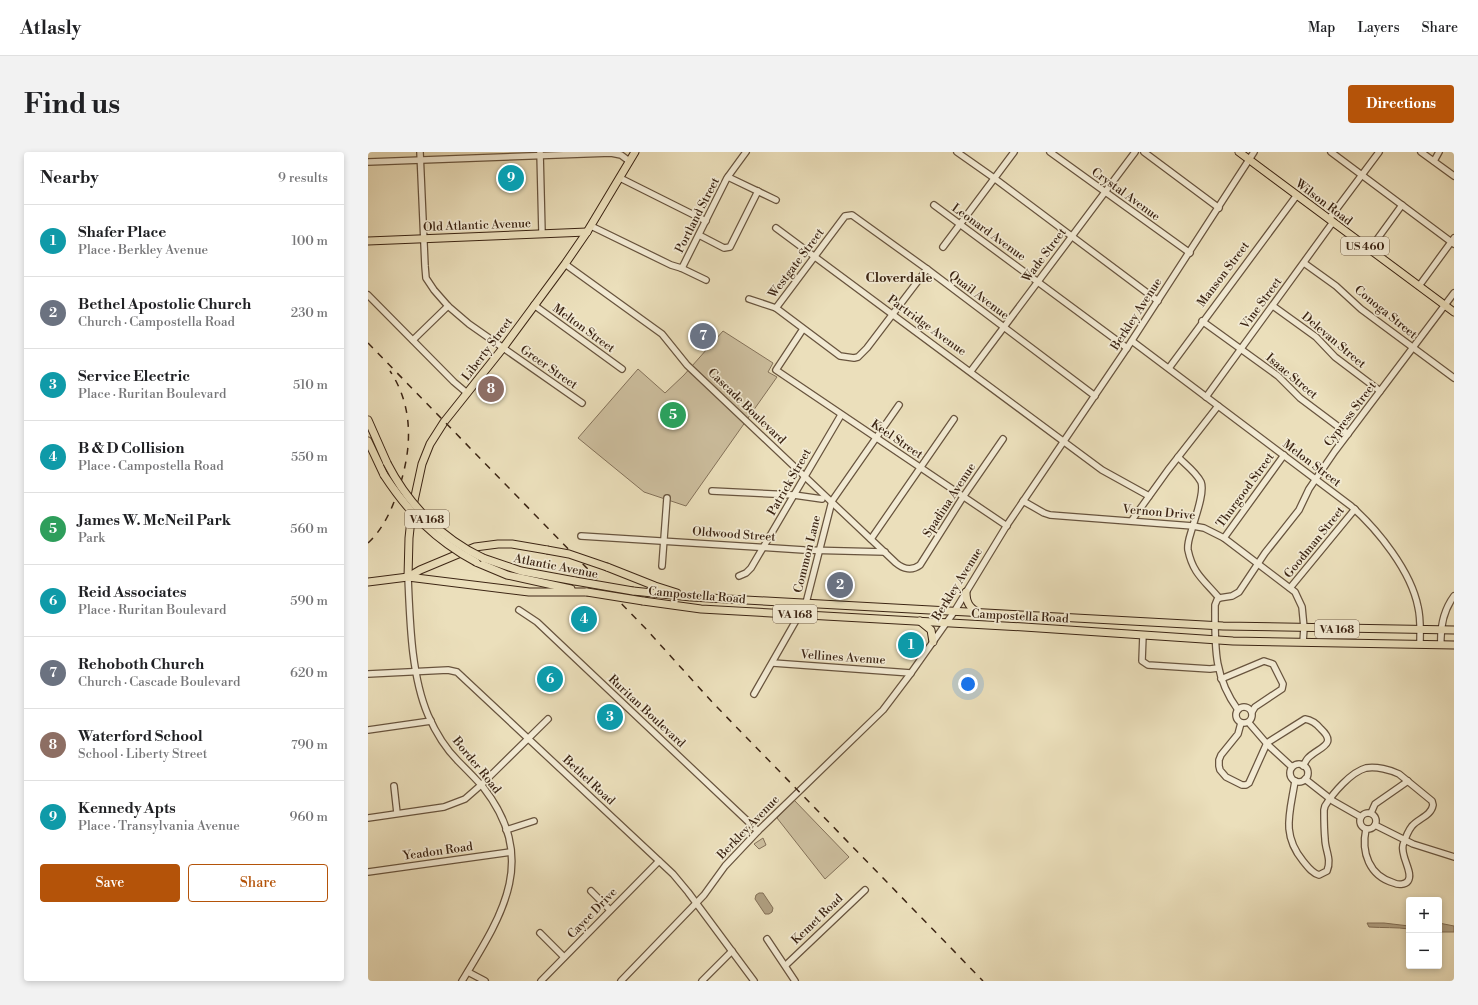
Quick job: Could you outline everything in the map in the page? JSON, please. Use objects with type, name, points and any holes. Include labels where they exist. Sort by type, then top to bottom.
[{"type":"main road","name":"Liberty Street","points":[[408,577],[411,520],[422,464],[430,444],[444,422],[503,348],[565,264],[589,229],[635,152]]},
{"type":"main road","name":"Wilson Road","points":[[1239,152],[1454,312]]},
{"type":"main road","name":"Old Atlantic Avenue","points":[[368,241],[542,233],[589,229]]},
{"type":"main road","name":"Atlantic Avenue","points":[[368,420],[387,463],[402,490],[423,515],[459,545],[483,558],[521,571],[633,592],[691,597]]},
{"type":"main road","name":"Atlantic Avenue","points":[[368,441],[384,475],[401,500],[417,519],[439,539],[476,562],[506,575],[587,592]]},
{"type":"main road","points":[[408,577],[420,570],[475,547],[512,544],[569,554],[655,586],[691,597]]},
{"type":"main road","points":[[368,582],[408,577],[529,592],[587,592]]},
{"type":"main road","name":"Campostella Road","points":[[587,592],[643,602],[701,609],[920,621],[1215,640],[1454,645]]},
{"type":"main road","points":[[966,592],[966,600],[968,605],[980,613]]},
{"type":"main road","name":"Campostella Road","points":[[691,597],[1215,625],[1454,630]]},
{"type":"main road","points":[[920,621],[931,630],[933,642]]},
{"type":"street","name":"Greer Street","points":[[420,152],[426,278],[448,306],[469,324],[582,404]]},
{"type":"street","name":"Portland Street","points":[[681,268],[728,177],[746,152]]},
{"type":"street","points":[[957,152],[994,178],[1070,237],[1158,302]]},
{"type":"street","points":[[943,247],[1014,152]]},
{"type":"street","name":"Crystal Avenue","points":[[1050,152],[1190,253]]},
{"type":"street","name":"Wade Street","points":[[971,372],[1070,237],[1135,152]]},
{"type":"street","points":[[1144,152],[1219,208]]},
{"type":"street","name":"Berkley Avenue","points":[[621,981],[697,904],[713,885],[725,866],[758,831],[883,710],[954,612],[1023,501],[1158,302],[1254,152]]},
{"type":"street","points":[[1330,152],[1453,242],[1420,286]]},
{"type":"street","name":"Vine Street","points":[[1206,397],[1304,263],[1331,220],[1379,152]]},
{"type":"street","points":[[1421,152],[1454,176]]},
{"type":"street","points":[[1434,161],[1439,152]]},
{"type":"street","points":[[368,162],[540,154],[616,153],[625,157],[629,161]]},
{"type":"street","points":[[540,154],[542,233]]},
{"type":"street","points":[[728,177],[776,200]]},
{"type":"street","points":[[620,178],[706,221]]},
{"type":"street","points":[[699,235],[724,248],[730,247],[758,191]]},
{"type":"street","name":"Manson Street","points":[[1169,368],[1202,321],[1297,195]]},
{"type":"street","name":"Leonard Avenue","points":[[934,205],[1127,348]]},
{"type":"street","points":[[1370,249],[1402,205]]},
{"type":"street","name":"Westgate Street","points":[[848,215],[845,216],[776,308],[840,356],[854,358],[863,353],[894,314]]},
{"type":"street","name":"Quail Avenue","points":[[848,215],[854,217],[927,270],[1095,396]]},
{"type":"street","name":"Partridge Avenue","points":[[776,228],[894,314],[1102,470],[1149,496]]},
{"type":"street","points":[[589,229],[706,280]]},
{"type":"street","name":"Conoga Street","points":[[1304,263],[1347,295],[1361,309],[1454,378]]},
{"type":"street","name":"Cascade Boulevard","points":[[565,264],[662,334],[688,364],[805,477],[900,566],[910,568]]},
{"type":"street","points":[[894,314],[927,270]]},
{"type":"street","name":"Cypress Street","points":[[1219,598],[1232,596],[1239,592],[1258,563],[1299,510],[1309,489],[1348,434],[1454,293]]},
{"type":"street","points":[[368,295],[454,382],[467,393]]},
{"type":"street","points":[[749,299],[776,308]]},
{"type":"street","name":"Melton Street","points":[[534,305],[622,369]]},
{"type":"street","points":[[414,340],[448,306]]},
{"type":"street","name":"Delevan Street","points":[[1273,306],[1316,337],[1335,358],[1380,391]]},
{"type":"street","name":"Isaac Street","points":[[1202,321],[1278,376],[1300,398],[1348,434]]},
{"type":"street","name":"Keel Street","points":[[803,329],[776,370],[1007,526]]},
{"type":"street","name":"Melon Street","points":[[1132,341],[1316,479],[1355,510],[1374,528],[1397,559],[1417,601],[1419,609],[1420,644]]},
{"type":"street","name":"Common Lane","points":[[754,694],[806,603],[832,501],[899,405]]},
{"type":"street","points":[[1132,520],[1178,457],[1218,406]]},
{"type":"street","name":"Patrick Street","points":[[739,576],[749,571],[841,415]]},
{"type":"street","points":[[871,539],[954,419]]},
{"type":"street","name":"Spadina Avenue","points":[[910,568],[917,567],[924,559],[963,497],[1004,439]]},
{"type":"street","name":"Thurgood Street","points":[[1224,538],[1284,455]]},
{"type":"street","points":[[1178,457],[1202,484],[1202,491],[1188,546],[1195,570],[1219,598],[1216,602],[1215,625],[1218,668],[1229,697],[1238,710]]},
{"type":"street","points":[[712,492],[794,495],[822,498]]},
{"type":"street","points":[[662,566],[667,498]]},
{"type":"street","name":"Vernon Drive","points":[[1023,501],[1050,515],[1132,520],[1193,526],[1204,528],[1224,538],[1295,592],[1301,602],[1304,628],[1303,642]]},
{"type":"street","name":"Goodman Street","points":[[1290,588],[1355,510]]},
{"type":"street","name":"Oldwood Street","points":[[581,536],[804,550],[885,552]]},
{"type":"street","name":"Border Road","points":[[408,577],[416,671],[423,699],[431,721],[453,755],[481,785],[495,805],[506,830],[511,852],[511,878],[505,902],[495,925],[462,981]]},
{"type":"street","points":[[1441,645],[1441,630],[1445,610],[1454,596]]},
{"type":"street","name":"Ruritan Boulevard","points":[[519,610],[536,622],[758,831]]},
{"type":"street","points":[[1143,635],[1142,661],[1148,665],[1210,669],[1218,668]]},
{"type":"street","points":[[1221,679],[1264,661],[1273,664],[1283,684],[1282,689],[1255,707],[1252,712],[1253,717],[1248,723]]},
{"type":"street","name":"Vellines Avenue","points":[[773,663],[911,673]]},
{"type":"street","name":"Bethel Road","points":[[368,674],[448,670],[457,672],[681,883],[754,981]]},
{"type":"street","points":[[1252,712],[1249,708],[1242,707],[1238,710],[1236,717],[1241,723],[1248,723],[1292,767]]},
{"type":"street","points":[[368,818],[444,807],[465,799],[529,739],[548,719]]},
{"type":"street","points":[[1241,723],[1238,734],[1221,755],[1219,760],[1220,770],[1226,777],[1242,785],[1249,783],[1267,743],[1303,720],[1308,719],[1314,722],[1327,735],[1328,742],[1326,746],[1307,758],[1304,766],[1307,772],[1305,779],[1300,782],[1294,781]]},
{"type":"street","points":[[368,730],[431,721]]},
{"type":"street","points":[[1304,766],[1297,764],[1292,767],[1290,775],[1294,781],[1288,824],[1289,835],[1298,854],[1312,871],[1320,875],[1327,871],[1329,866],[1329,854],[1325,840],[1324,810],[1330,798],[1341,785],[1362,770],[1368,768],[1394,771],[1432,801],[1433,805],[1431,812],[1411,827],[1405,840],[1402,853],[1410,875],[1405,883],[1396,884],[1381,878],[1371,867],[1364,846],[1366,829]]},
{"type":"street","points":[[1305,779],[1330,798],[1361,817]]},
{"type":"street","points":[[1371,813],[1375,804],[1408,781]]},
{"type":"street","points":[[394,786],[397,813]]},
{"type":"street","points":[[1364,813],[1371,813],[1376,818],[1375,826],[1371,829],[1366,829],[1360,824],[1361,817],[1364,813]]},
{"type":"street","points":[[506,830],[534,821]]},
{"type":"street","points":[[1375,826],[1405,840],[1454,857]]},
{"type":"street","name":"Yeadon Road","points":[[368,872],[511,852]]},
{"type":"street","name":"Cayce Drive","points":[[540,981],[658,861]]},
{"type":"street","name":"Kemet Road","points":[[786,965],[865,890]]},
{"type":"street","points":[[591,891],[610,910]]},
{"type":"street","points":[[540,933],[564,957]]},
{"type":"street","points":[[767,939],[796,981]]},
{"type":"street","points":[[702,981],[732,951]]},
{"type":"street","points":[[468,972],[485,981]]},
{"type":"shaded area","points":[[723,331],[773,363],[768,372],[777,377],[686,506],[644,492],[578,438],[638,369],[665,393],[684,375]]},
{"type":"shaded area","points":[[794,800],[849,857],[825,879],[777,818]]},
{"type":"shaded area","points":[[763,838],[766,845],[759,849],[754,844]]},
{"type":"shaded area","points":[[763,893],[773,908],[772,912],[769,914],[765,914],[755,899],[756,895]]},
{"type":"shaded area","points":[[1367,923],[1384,923],[1406,926],[1406,929],[1399,928],[1369,927]]},
{"type":"shaded area","points":[[1442,924],[1454,926],[1454,932],[1442,932]]},
{"type":"railway","points":[[368,343],[647,630],[713,703],[983,981]]},
{"type":"railway","points":[[368,543],[379,531],[390,511],[403,473],[408,443],[407,414],[398,385],[390,371]]},
{"type":"place","name":"Kennedy Apts","points":[[511,178]]},
{"type":"place","name":"Rehoboth Church","points":[[703,336]]},
{"type":"place","name":"Waterford School","points":[[491,389]]},
{"type":"place","name":"James W. McNeil Park","points":[[673,415]]},
{"type":"place","name":"Bethel Apostolic Church","points":[[840,585]]},
{"type":"place","name":"B & D Collision","points":[[584,619]]},
{"type":"place","name":"Shafer Place","points":[[911,645]]},
{"type":"place","name":"Reid Associates","points":[[550,679]]},
{"type":"place","name":"Service Electric","points":[[610,717]]},
{"type":"district","name":"Cloverdale","points":[[899,277]]}]
